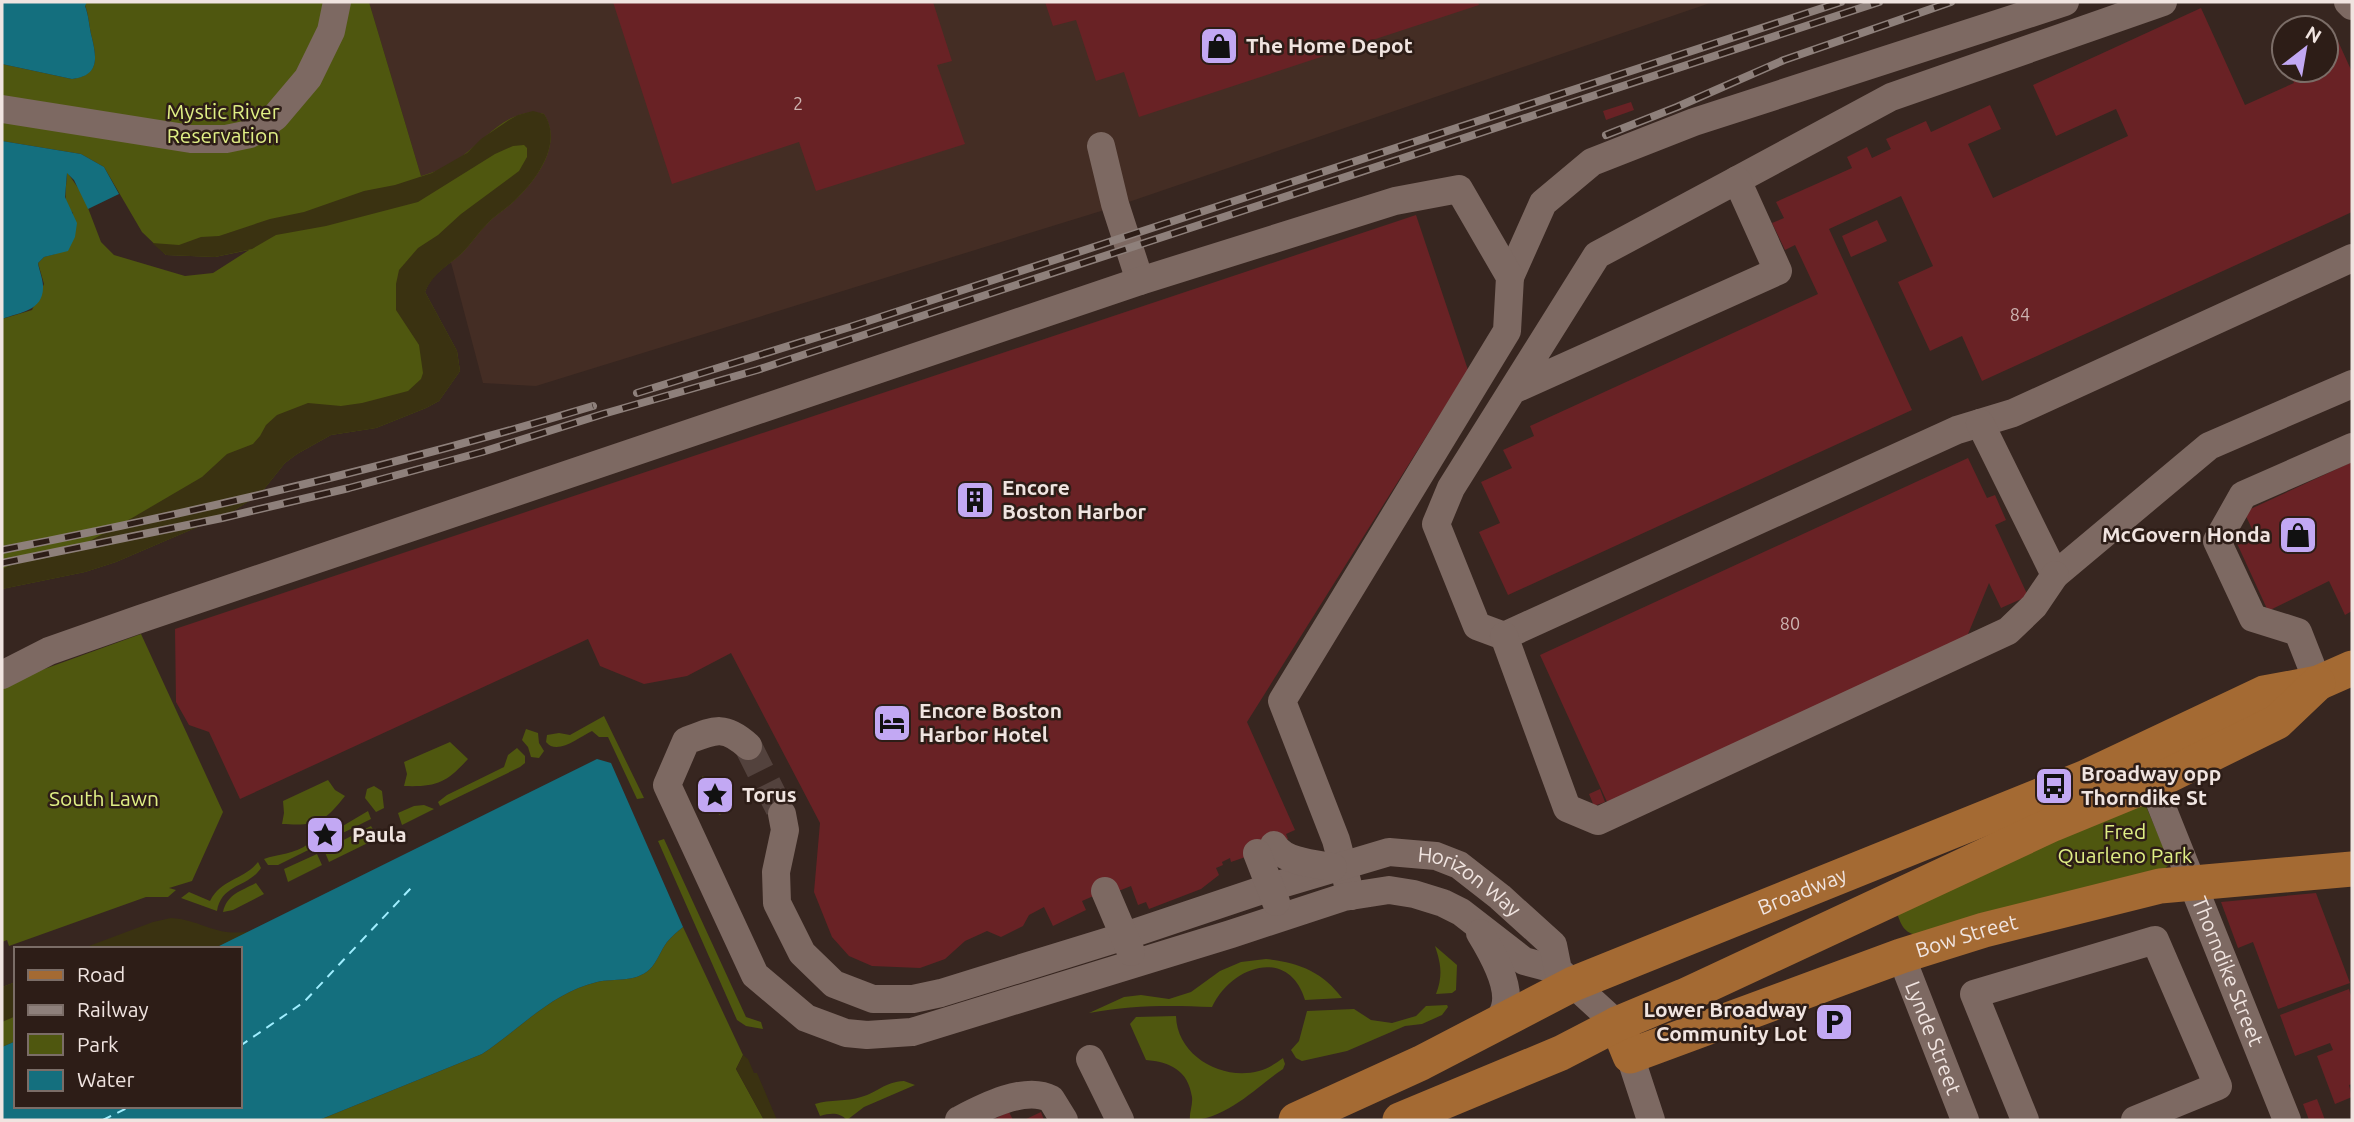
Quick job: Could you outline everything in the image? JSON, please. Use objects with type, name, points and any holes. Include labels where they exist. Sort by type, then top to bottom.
[{"type":"main road","name":"Broadway","points":[[1296,1120],[1421,1063],[1498,1023],[1566,977],[2084,778],[2264,693],[2318,684],[2352,668]]},
{"type":"main road","name":"Broadway","points":[[1399,1120],[1555,1056],[1617,1024],[1684,996],[2053,824],[2155,782],[2277,722],[2318,684]]},
{"type":"main road","name":"Bow Street","points":[[1630,1056],[1901,956],[1984,930],[2160,886],[2352,869]]},
{"type":"main road","points":[[1617,1024],[1630,1056]]},
{"type":"street","points":[[2,109],[191,139],[213,140],[250,134],[275,117],[313,69],[331,32],[337,2]]},
{"type":"street","points":[[1352,896],[1282,701],[1507,331],[1510,277],[1543,203],[1592,162],[1694,122],[2065,2]]},
{"type":"street","points":[[2164,2],[1891,97],[1598,255],[1451,488],[1436,524],[1477,626],[1504,636],[1957,430],[2013,413],[2352,258]]},
{"type":"street","points":[[2348,2],[2352,6]]},
{"type":"street","points":[[1101,146],[1115,204],[1140,281]]},
{"type":"street","points":[[1513,390],[1777,271],[1737,180]]},
{"type":"street","points":[[2,675],[49,651],[140,619],[1140,281],[1395,201],[1459,189],[1510,277]]},
{"type":"street","points":[[1504,636],[1567,808],[1598,821],[2008,631],[2034,606],[2055,575],[2209,446],[2352,384]]},
{"type":"street","points":[[1980,423],[2055,575]]},
{"type":"street","points":[[2318,684],[2298,632],[2253,618],[2217,541],[2244,495],[2352,447]]},
{"type":"street","points":[[748,746],[734,733],[715,730],[686,741],[667,785],[755,975],[806,1018],[846,1033],[867,1035],[912,1032],[1352,896],[1389,890],[1443,902],[1461,912],[1524,961],[1566,977]]},
{"type":"street","name":"Thorndike Street","points":[[2155,782],[2159,800],[2287,1120]]},
{"type":"street","name":"Horizon Way","points":[[782,814],[785,830],[776,872],[778,903],[802,953],[834,984],[873,999],[914,999],[942,993],[1271,887],[1389,852],[1436,856],[1459,865],[1500,897],[1553,945],[1566,977],[1617,1024]]},
{"type":"street","points":[[1280,918],[1271,887],[1266,849],[1295,859],[1340,867]]},
{"type":"street","points":[[1105,891],[1135,964]]},
{"type":"street","points":[[1475,925],[1496,958],[1500,970],[1506,1005],[1498,1023]]},
{"type":"street","points":[[2025,1120],[1974,994],[2155,940],[2218,1086],[2135,1120]]},
{"type":"street","name":"Lynde Street","points":[[1901,956],[1965,1120]]},
{"type":"street","points":[[1630,1056],[1651,1120]]},
{"type":"street","points":[[1090,1059],[1120,1120]]},
{"type":"street","points":[[959,1120],[996,1101],[1038,1096],[1051,1099],[1064,1120]]},
{"type":"shaded area","points":[[369,2],[1713,2],[1114,207],[536,386],[483,383],[441,233],[474,168],[421,176]]},
{"type":"green space","name":"Mystic River Reservation","points":[[87,2],[369,2],[421,176],[455,161],[501,124],[522,114],[544,114],[551,138],[544,162],[530,185],[436,275],[425,292],[457,351],[460,371],[439,401],[376,428],[331,435],[285,463],[260,494],[230,513],[116,562],[85,572],[2,589],[2,319],[32,310],[44,284],[38,263],[44,257],[55,254],[73,213],[69,209],[65,194],[67,172],[83,195],[101,242],[114,255],[185,276],[213,273],[249,250],[215,257],[166,255],[142,232],[104,167],[81,154],[2,141],[2,64],[72,79],[87,74],[92,70],[95,59],[85,5]]},
{"type":"green space","name":"South Lawn","points":[[141,634],[223,812],[192,881],[169,888],[176,890],[168,897],[146,897],[9,946],[7,940],[2,942],[2,686]]},
{"type":"green space","points":[[604,716],[644,798],[637,799],[608,737],[599,737],[592,731],[562,746],[551,746],[546,742],[547,735],[570,735]]},
{"type":"green space","points":[[526,729],[538,733],[539,743],[544,751],[539,758],[531,757],[522,740]]},
{"type":"green space","points":[[450,742],[468,759],[460,767],[440,782],[425,786],[404,786],[407,774],[404,762]]},
{"type":"green space","points":[[517,748],[525,756],[525,763],[520,767],[440,806],[438,802],[447,795],[504,767],[508,755]]},
{"type":"green space","points":[[702,776],[712,777],[725,808],[720,815],[708,808],[707,798],[701,790]]},
{"type":"green space","points":[[328,780],[335,790],[345,796],[331,812],[311,823],[282,824],[283,801]]},
{"type":"green space","points":[[374,786],[382,791],[384,808],[376,812],[365,798],[367,789]]},
{"type":"green space","name":"Fred Quarleno Park","points":[[2143,799],[2168,858],[2169,865],[2163,870],[1916,935],[1905,929],[1900,922],[1896,910]]},
{"type":"green space","points":[[424,805],[434,809],[402,825],[398,813]]},
{"type":"green space","points":[[368,811],[371,819],[278,865],[268,865],[264,859],[298,850],[308,844],[320,829],[341,827]]},
{"type":"green space","points":[[371,826],[378,838],[329,862],[324,850]]},
{"type":"green space","points":[[664,839],[746,1017],[761,1022],[763,1029],[746,1026],[737,1020],[658,841]]},
{"type":"green space","points":[[317,854],[322,865],[288,882],[284,869]]},
{"type":"green space","points":[[258,862],[261,868],[256,874],[224,895],[217,911],[181,898],[189,892],[210,901],[220,888],[246,873]]},
{"type":"green space","points":[[256,883],[264,894],[233,910],[223,912],[231,897]]},
{"type":"green space","points":[[683,927],[743,1055],[736,1069],[764,1120],[319,1120],[482,1054],[550,1003],[580,987],[631,978],[644,973],[652,966],[667,942]]},
{"type":"green space","points":[[1435,946],[1457,965],[1456,990],[1452,993],[1436,994],[1440,970]]},
{"type":"green space","points":[[1266,959],[1309,970],[1327,981],[1342,998],[1305,1000],[1297,983],[1287,973],[1274,968],[1260,968],[1246,972],[1233,981],[1221,992],[1212,1007],[1150,1006],[1089,1013],[1124,997],[1141,995],[1169,999],[1191,992],[1220,971],[1241,962]]},
{"type":"green space","points":[[14,983],[14,1042],[2,1047],[2,987]]},
{"type":"green space","points":[[1447,1005],[1442,1015],[1422,1024],[1405,1026],[1347,1051],[1302,1061],[1296,1058],[1291,1050],[1299,1041],[1307,1011],[1354,1009],[1371,1020],[1392,1023],[1416,1016],[1426,1006]]},
{"type":"green space","points":[[1176,1016],[1184,1043],[1193,1054],[1217,1069],[1245,1073],[1259,1071],[1283,1058],[1283,1069],[1228,1109],[1203,1119],[1190,1120],[1192,1097],[1186,1080],[1170,1065],[1146,1060],[1130,1024],[1136,1017]]},
{"type":"green space","points":[[904,1081],[915,1085],[864,1107],[847,1120],[835,1114],[820,1116],[815,1104],[856,1099],[891,1083]]},
{"type":"sand","points":[[533,111],[544,114],[551,138],[549,150],[538,174],[462,253],[437,275],[425,292],[457,351],[460,371],[439,401],[376,428],[331,435],[285,463],[260,494],[230,513],[116,562],[85,572],[2,589],[2,569],[15,563],[75,549],[132,518],[202,477],[227,454],[253,444],[277,415],[308,403],[341,406],[408,391],[421,379],[423,373],[419,345],[396,310],[399,270],[418,248],[519,171],[527,157],[527,148],[524,145],[513,146],[495,154],[418,202],[326,226],[276,235],[252,249],[215,257],[166,255],[152,243],[179,245],[201,237],[219,236],[432,173],[467,153],[481,139],[509,120]]},
{"type":"sand","points":[[171,918],[182,919],[228,932],[251,931],[217,947],[86,947]]},
{"type":"sand","points":[[14,983],[14,1017],[2,1022],[2,987]]},
{"type":"sand","points":[[743,1055],[748,1059],[754,1073],[757,1073],[777,1120],[764,1120],[736,1069]]},
{"type":"water","points":[[2,2],[87,2],[85,6],[95,53],[92,70],[72,79],[2,64]]},
{"type":"water","points":[[2,141],[81,154],[104,167],[119,194],[88,209],[74,180],[67,173],[65,197],[77,223],[75,237],[68,251],[44,257],[38,263],[43,286],[40,301],[30,309],[2,319]]},
{"type":"water","points":[[597,759],[611,763],[683,927],[667,942],[652,966],[644,973],[631,978],[580,987],[550,1003],[482,1054],[319,1120],[2,1120],[2,1047],[14,1042],[14,1108],[242,1108],[242,947],[217,947]]},
{"type":"building","points":[[613,2],[933,2],[952,61],[937,65],[965,144],[816,191],[799,142],[672,184]]},
{"type":"building","name":"The Home Depot","points":[[1045,2],[1478,2],[1479,5],[1139,117],[1124,72],[1096,81],[1076,20],[1053,26]]},
{"type":"building","points":[[2201,8],[2245,105],[2292,84],[2340,84],[2340,46],[2352,72],[2352,212],[1982,381],[1962,336],[1930,351],[1898,282],[1933,266],[1901,196],[1829,229],[1912,410],[1508,595],[1479,532],[1500,523],[1481,482],[1512,468],[1503,450],[1534,436],[1530,426],[1818,294],[1795,245],[1785,250],[1772,223],[1784,218],[1776,202],[1852,168],[1847,157],[1867,147],[1872,158],[1891,149],[1886,139],[1926,121],[1931,132],[1990,105],[2001,129],[1968,144],[1993,198],[2128,136],[2116,109],[2056,136],[2033,85]]},
{"type":"building","points":[[1631,102],[1634,110],[1606,120],[1603,111]]},
{"type":"building","name":"Encore Boston Harbor","points":[[1416,215],[1468,370],[1247,722],[1295,830],[1286,834],[1288,839],[1257,853],[1231,862],[1230,858],[1222,862],[1223,865],[1216,868],[1219,875],[1201,889],[1149,909],[1146,902],[1138,905],[1131,886],[1105,891],[1082,901],[1086,910],[1053,926],[1044,907],[1029,915],[1023,926],[1001,937],[987,931],[965,941],[945,959],[920,968],[872,966],[849,956],[832,937],[814,892],[820,823],[731,653],[687,676],[644,684],[600,666],[588,639],[240,799],[209,732],[189,725],[176,702],[175,629]]},
{"type":"building","points":[[1877,220],[1887,241],[1851,257],[1842,236]]},
{"type":"building","points":[[1968,458],[1987,498],[1995,495],[2006,520],[1995,525],[2028,596],[2001,608],[1989,583],[1966,639],[1608,804],[1540,655]]},
{"type":"building","name":"McGovern Honda","points":[[2352,462],[2352,611],[2345,615],[2329,581],[2268,611],[2235,539],[2253,531],[2244,512]]},
{"type":"building","points":[[1600,789],[1605,802],[1594,806],[1589,794]]},
{"type":"building","points":[[2316,893],[2350,983],[2278,1009],[2253,942],[2238,948],[2221,902]]},
{"type":"building","points":[[2349,989],[2352,999],[2352,1084],[2349,1085],[2352,1097],[2335,1104],[2317,1056],[2333,1050],[2330,1043],[2295,1056],[2280,1015]]},
{"type":"building","points":[[2317,1099],[2325,1120],[2309,1120],[2303,1104]]},
{"type":"building","points":[[1009,1112],[1013,1120],[992,1120]]},
{"type":"building","points":[[1041,1112],[1044,1120],[1024,1120]]},
{"type":"ferry route","points":[[242,1045],[304,1002],[411,888]]},
{"type":"ferry route","points":[[103,1120],[127,1108]]},
{"type":"tunnel","points":[[748,746],[782,814]]},
{"type":"railway","points":[[637,393],[853,326],[1841,2]]},
{"type":"railway","points":[[2,563],[222,518],[349,488],[482,452],[757,370],[1879,2]]},
{"type":"railway","points":[[1606,135],[1784,60],[1951,2]]},
{"type":"railway","points":[[2,550],[299,486],[593,406]]},
{"type":"place","name":"The Home Depot","points":[[1219,46]]},
{"type":"place","name":"Encore Boston Harbor","points":[[975,500]]},
{"type":"place","name":"McGovern Honda","points":[[2298,535]]},
{"type":"place","name":"Encore Boston Harbor Hotel","points":[[892,723]]},
{"type":"place","name":"Broadway opp Thorndike St","points":[[2054,786]]},
{"type":"place","name":"Torus","points":[[715,795]]},
{"type":"place","name":"Paula","points":[[325,835]]},
{"type":"place","name":"Lower Broadway Community Lot","points":[[1834,1022]]}]
